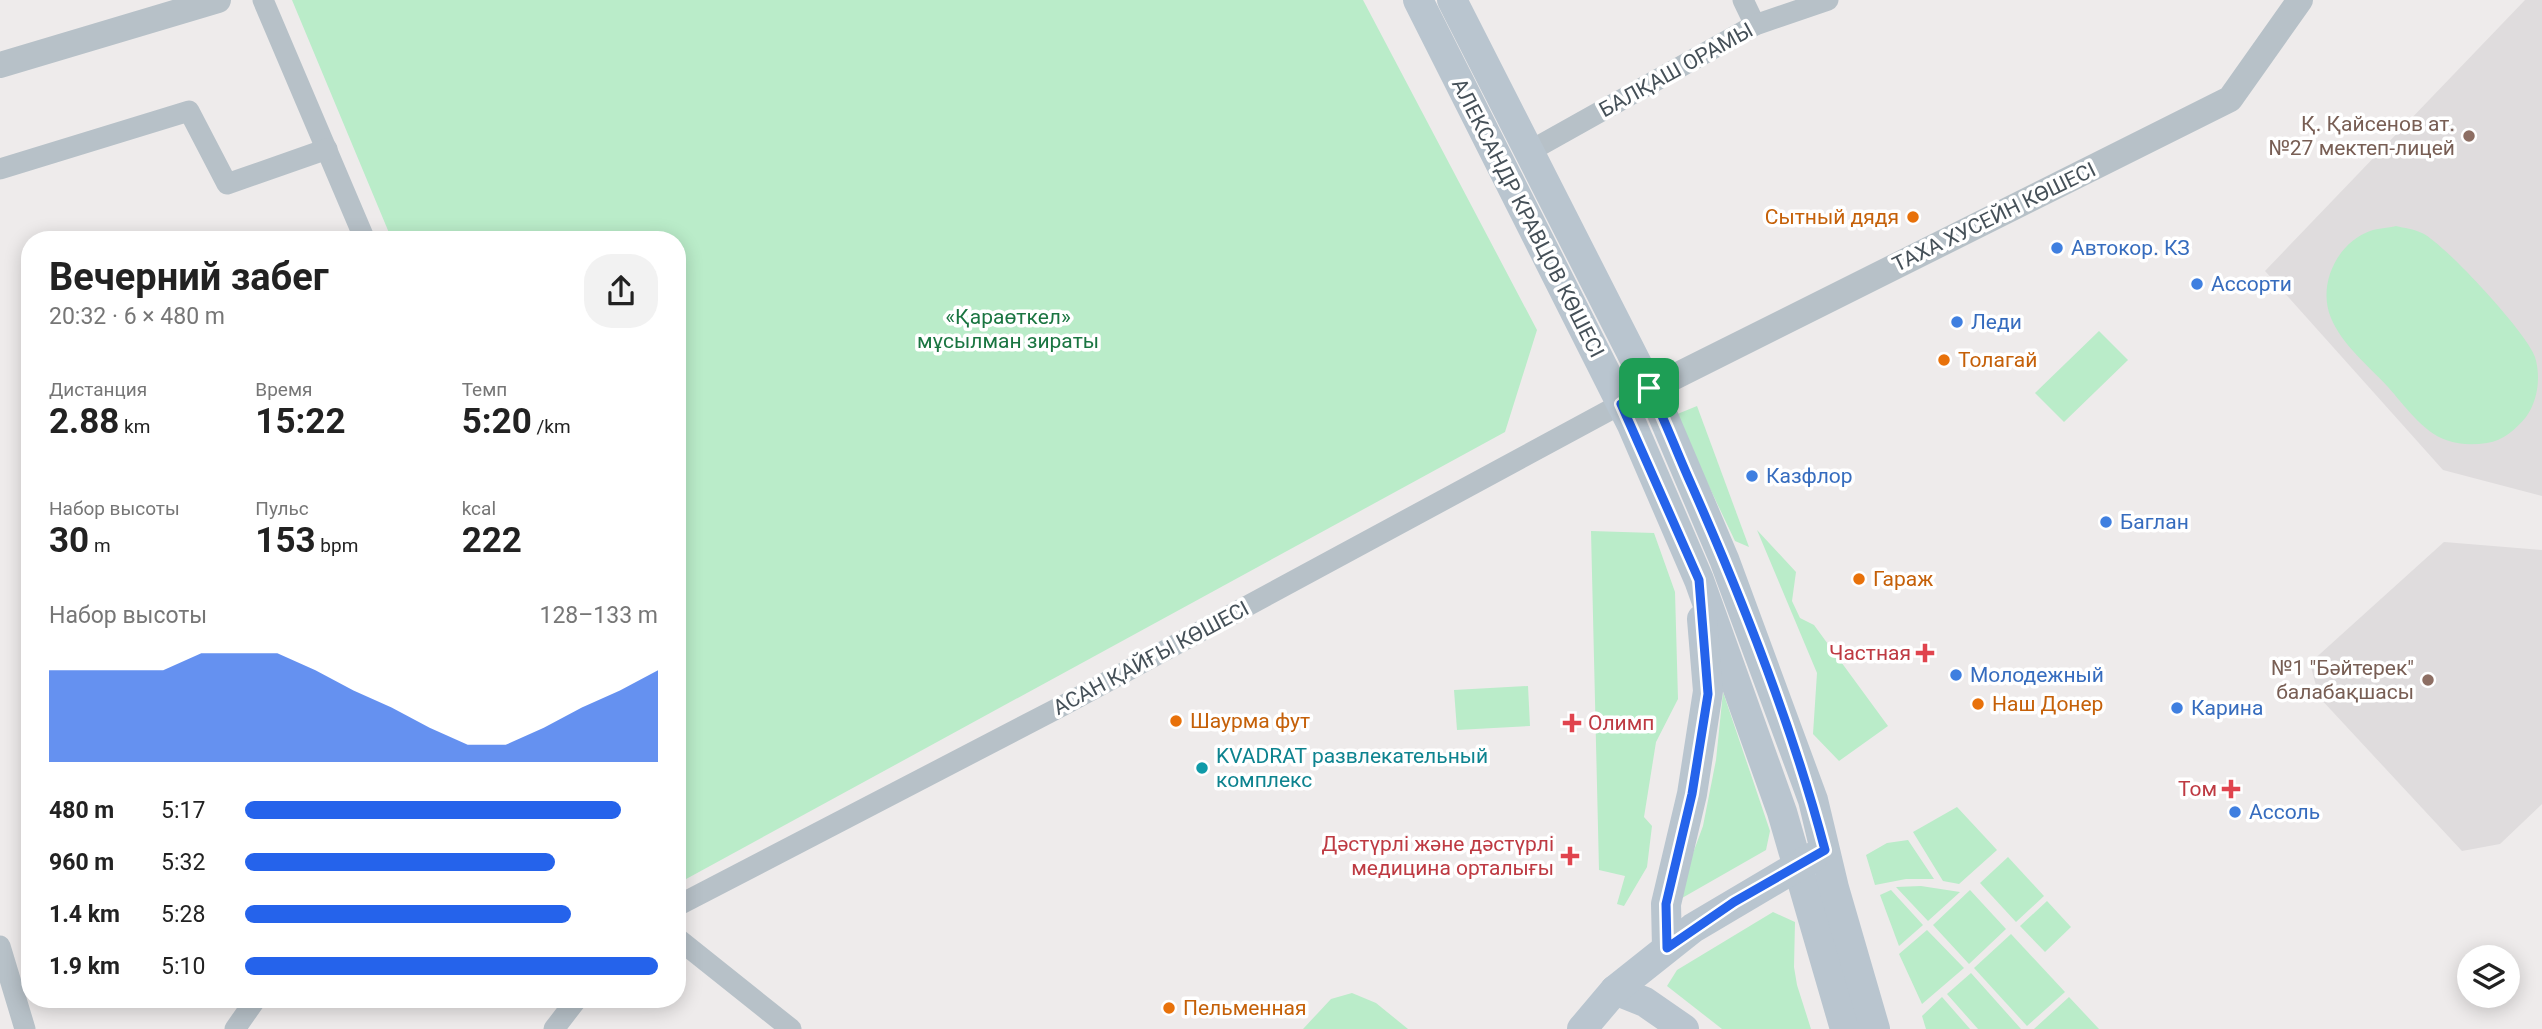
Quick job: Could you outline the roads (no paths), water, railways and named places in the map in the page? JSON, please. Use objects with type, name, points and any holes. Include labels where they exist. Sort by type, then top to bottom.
[{"type":"main road","name":"АЛЕКСАНДР КРАВЦОВ КӨШЕСІ","points":[[1418,0],[1621,404],[1699,580],[1782,812],[1845,1029]]},
{"type":"main road","name":"АЛЕКСАНДР КРАВЦОВ КӨШЕСІ","points":[[1452,0],[1649,388],[1724,559],[1813,800],[1833,888],[1875,1029]]},
{"type":"main road","points":[[1667,948],[1666,904],[1692,794],[1708,694],[1699,580]]},
{"type":"main road","points":[[1581,1029],[1615,990],[1667,948],[1734,902],[1825,850]]},
{"type":"main road","points":[[1615,990],[1645,1002],[1684,1029]]},
{"type":"street","points":[[0,65],[218,0]]},
{"type":"street","points":[[263,0],[361,231]]},
{"type":"street","points":[[1743,0],[1755,25]]},
{"type":"street","name":"БАЛҚАШ ОРАМЫ","points":[[1530,152],[1755,25],[1828,0]]},
{"type":"street","name":"ТАХА ХУСЕЙН КӨШЕСІ","points":[[1621,404],[2230,99],[2300,0]]},
{"type":"street","points":[[0,169],[189,111],[227,184],[327,149]]},
{"type":"street","name":"АСАН ҚАЙҒЫ КӨШЕСІ","points":[[686,901],[1064,705],[1621,404]]},
{"type":"street","points":[[686,945],[791,1029]]},
{"type":"street","points":[[0,946],[21,979]]},
{"type":"street","points":[[23,1008],[25,1029]]},
{"type":"street","points":[[235,1029],[250,1008]]},
{"type":"street","points":[[554,1029],[570,1008]]},
{"type":"place","name":"Қ. Қайсенов ат. №27 мектеп-лицей","points":[[2469,136]]},
{"type":"place","name":"Сытный дядя","points":[[1913,217]]},
{"type":"place","name":"Автокор. КЗ","points":[[2057,248]]},
{"type":"place","name":"Ассорти","points":[[2197,284]]},
{"type":"place","name":"Леди","points":[[1957,322]]},
{"type":"place","name":"Толагай","points":[[1944,360]]},
{"type":"place","name":"Казфлор","points":[[1752,476]]},
{"type":"place","name":"Баглан","points":[[2106,522]]},
{"type":"place","name":"Гараж","points":[[1859,579]]},
{"type":"place","name":"Частная","points":[[1925,653]]},
{"type":"place","name":"Молодежный","points":[[1956,675]]},
{"type":"place","name":"№1 \"Бәйтерек\" балабақшасы","points":[[2428,680]]},
{"type":"place","name":"Наш Донер","points":[[1978,704]]},
{"type":"place","name":"Карина","points":[[2177,708]]},
{"type":"place","name":"Шаурма фут","points":[[1176,721]]},
{"type":"place","name":"Олимп","points":[[1572,723]]},
{"type":"place","name":"KVADRAT развлекательный комплекс","points":[[1202,768]]},
{"type":"place","name":"Том","points":[[2231,789]]},
{"type":"place","name":"Ассоль","points":[[2235,812]]},
{"type":"place","name":"Дәстүрлі және дәстүрлі медицина орталығы","points":[[1570,856]]},
{"type":"place","name":"Пельменная","points":[[1169,1008]]},
{"type":"park label","name":"«Қараөткел» мұсылман зираты","points":[[1008,329]]}]
